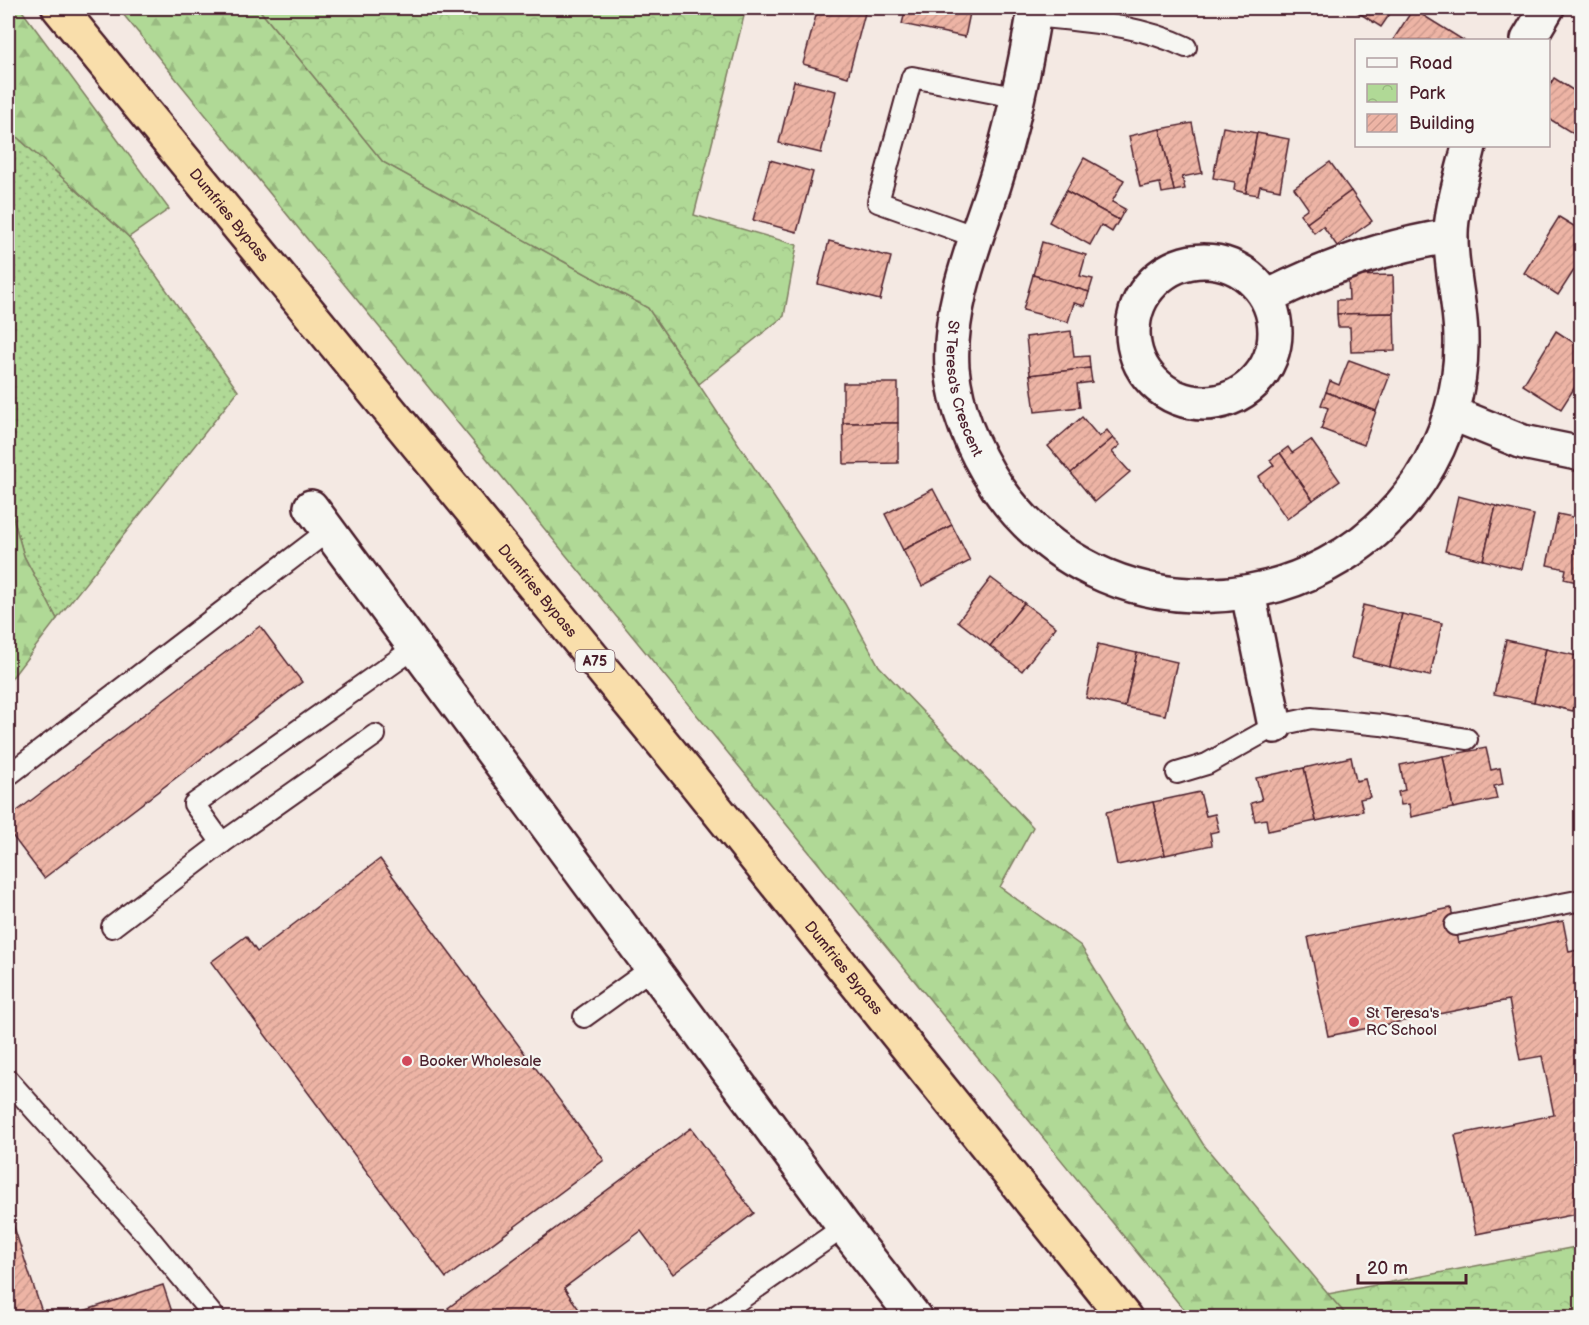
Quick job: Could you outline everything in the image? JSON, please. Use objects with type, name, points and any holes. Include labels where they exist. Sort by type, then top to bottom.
[{"type":"highway","name":"Dumfries Bypass","points":[[59,8],[696,784],[1125,1317]]},
{"type":"street","points":[[1529,39],[1547,8]]},
{"type":"street","name":"St Teresa's Crescent","points":[[1034,12],[1020,98],[976,237],[954,317],[952,368],[969,437],[986,469],[1006,499],[1030,526],[1058,549],[1088,567],[1121,582],[1187,596],[1248,593],[1282,585],[1316,572],[1347,554],[1375,532],[1400,507],[1422,478],[1438,447],[1451,413],[1459,376],[1461,338],[1450,236],[1469,147]]},
{"type":"street","points":[[1267,297],[1316,273],[1392,247],[1450,236]]},
{"type":"street","points":[[1205,260],[1222,263],[1251,278],[1267,297],[1274,318],[1275,341],[1269,362],[1256,381],[1239,395],[1218,402],[1195,403],[1174,397],[1155,384],[1141,367],[1133,343],[1134,318],[1143,295],[1159,276],[1181,264],[1205,260]]},
{"type":"street","points":[[1451,413],[1522,442],[1581,454]]},
{"type":"street","points":[[320,518],[844,1227],[915,1317]]},
{"type":"street","points":[[1248,593],[1275,726]]},
{"type":"lane","points":[[1034,12],[1158,33],[1186,46]]},
{"type":"lane","points":[[976,237],[878,202],[912,78],[1020,98]]},
{"type":"lane","points":[[10,774],[320,518]]},
{"type":"lane","points":[[222,843],[194,804],[416,647]]},
{"type":"lane","points":[[1177,773],[1207,764],[1275,726],[1324,718],[1467,739]]},
{"type":"lane","points":[[112,927],[222,843],[375,735]]},
{"type":"lane","points":[[1455,925],[1581,900]]},
{"type":"lane","points":[[584,1017],[652,968]]},
{"type":"lane","points":[[8,1080],[146,1234],[215,1317]]},
{"type":"lane","points":[[713,1317],[844,1227]]},
{"type":"green space","points":[[8,8],[20,8],[169,209],[129,237],[8,129]]},
{"type":"green space","points":[[118,8],[258,8],[383,162],[648,308],[845,604],[879,666],[1033,827],[1000,887],[1081,946],[1203,1144],[1348,1317],[1194,1317],[1180,1305]]},
{"type":"green space","points":[[258,8],[746,8],[694,215],[797,245],[784,316],[699,384],[648,308],[383,162]]},
{"type":"green space","points":[[8,129],[129,237],[238,391],[57,619],[24,556],[8,500]]},
{"type":"green space","points":[[8,500],[24,556],[57,619],[8,683]]},
{"type":"green space","points":[[1581,1246],[1581,1317],[1348,1317],[1328,1294]]},
{"type":"building","points":[[818,8],[845,8],[865,13],[848,77],[803,64]]},
{"type":"building","points":[[906,8],[971,8],[965,37],[902,24]]},
{"type":"building","points":[[1351,8],[1394,8],[1381,27]]},
{"type":"building","points":[[1413,9],[1461,39],[1394,39]]},
{"type":"building","points":[[1554,78],[1582,96],[1582,139],[1550,119],[1550,85]]},
{"type":"building","points":[[794,81],[836,91],[821,153],[779,143]]},
{"type":"building","points":[[1192,123],[1202,173],[1182,177],[1185,189],[1174,191],[1160,129]]},
{"type":"building","points":[[1223,127],[1257,133],[1246,193],[1234,190],[1235,182],[1213,178]]},
{"type":"building","points":[[1160,129],[1174,191],[1162,193],[1160,183],[1140,187],[1129,136]]},
{"type":"building","points":[[1257,133],[1289,139],[1280,190],[1260,186],[1258,195],[1246,193]]},
{"type":"building","points":[[1084,158],[1124,180],[1112,202],[1125,209],[1119,220],[1066,191]]},
{"type":"building","points":[[770,160],[813,172],[797,232],[753,220]]},
{"type":"building","points":[[1330,162],[1351,191],[1307,223],[1300,214],[1308,208],[1294,188]]},
{"type":"building","points":[[1066,191],[1119,220],[1112,232],[1101,225],[1090,245],[1049,222]]},
{"type":"building","points":[[1351,191],[1372,221],[1337,246],[1323,226],[1314,233],[1307,223]]},
{"type":"building","points":[[1559,217],[1582,231],[1582,258],[1558,295],[1524,273]]},
{"type":"building","points":[[829,241],[891,257],[880,300],[818,284]]},
{"type":"building","points":[[1042,242],[1086,255],[1080,276],[1093,279],[1089,292],[1033,275]]},
{"type":"building","points":[[1033,275],[1089,292],[1085,306],[1074,303],[1068,322],[1023,310]]},
{"type":"building","points":[[1393,275],[1394,313],[1337,314],[1337,300],[1349,300],[1348,276]]},
{"type":"building","points":[[1394,313],[1395,351],[1351,352],[1350,327],[1338,327],[1337,314]]},
{"type":"building","points":[[1071,331],[1074,357],[1089,356],[1090,368],[1030,375],[1026,337]]},
{"type":"building","points":[[1556,331],[1582,348],[1582,376],[1561,409],[1523,385]]},
{"type":"building","points":[[1349,360],[1390,375],[1376,411],[1326,392],[1330,381],[1339,385]]},
{"type":"building","points":[[1090,368],[1092,382],[1077,384],[1080,407],[1035,412],[1030,375]]},
{"type":"building","points":[[843,383],[898,383],[898,423],[843,423]]},
{"type":"building","points":[[1326,392],[1376,411],[1364,445],[1321,429],[1328,408],[1321,405]]},
{"type":"building","points":[[1082,417],[1099,437],[1107,430],[1113,438],[1071,473],[1048,446]]},
{"type":"building","points":[[843,423],[898,423],[898,463],[844,464]]},
{"type":"building","points":[[1113,438],[1120,445],[1112,452],[1130,472],[1095,502],[1071,473]]},
{"type":"building","points":[[1311,440],[1340,481],[1313,500],[1280,453],[1288,447],[1292,453]]},
{"type":"building","points":[[1280,453],[1313,500],[1287,519],[1258,477],[1274,465],[1270,460]]},
{"type":"building","points":[[933,489],[952,525],[903,550],[885,514]]},
{"type":"building","points":[[1458,496],[1496,506],[1483,560],[1445,551]]},
{"type":"building","points":[[1496,506],[1534,515],[1522,569],[1483,560]]},
{"type":"building","points":[[1558,514],[1582,519],[1582,560],[1577,582],[1564,579],[1566,569],[1547,565]]},
{"type":"building","points":[[952,525],[970,561],[922,586],[903,550]]},
{"type":"building","points":[[991,578],[1024,603],[990,646],[958,621]]},
{"type":"building","points":[[1024,603],[1056,627],[1022,671],[990,646]]},
{"type":"building","points":[[1363,605],[1402,614],[1390,667],[1351,658]]},
{"type":"building","points":[[1402,614],[1442,623],[1430,676],[1390,667]]},
{"type":"building","points":[[260,626],[302,682],[44,878],[8,830],[8,818]]},
{"type":"building","points":[[1506,640],[1546,649],[1534,702],[1494,694]]},
{"type":"building","points":[[1098,644],[1137,653],[1125,707],[1086,698]]},
{"type":"building","points":[[1546,649],[1582,657],[1582,673],[1573,711],[1534,702]]},
{"type":"building","points":[[1137,653],[1177,662],[1165,715],[1125,707]]},
{"type":"building","points":[[1486,748],[1491,770],[1500,768],[1503,784],[1494,786],[1497,799],[1453,808],[1443,756]]},
{"type":"building","points":[[1443,756],[1453,808],[1411,817],[1409,804],[1401,805],[1398,792],[1405,790],[1400,765]]},
{"type":"building","points":[[1351,757],[1356,781],[1365,779],[1370,797],[1360,799],[1363,811],[1316,821],[1304,768]]},
{"type":"building","points":[[1304,768],[1316,821],[1268,831],[1266,819],[1255,821],[1251,803],[1262,800],[1256,778]]},
{"type":"building","points":[[1200,792],[1206,816],[1215,814],[1219,831],[1210,833],[1212,845],[1165,855],[1153,802]]},
{"type":"building","points":[[1153,802],[1165,855],[1117,865],[1106,812]]},
{"type":"building","name":"Booker Wholesale","points":[[380,859],[604,1160],[446,1278],[211,962],[246,936],[257,952]]},
{"type":"building","points":[[1451,908],[1458,943],[1563,921],[1569,952],[1582,949],[1582,1213],[1476,1234],[1455,1135],[1554,1115],[1542,1056],[1520,1060],[1509,1000],[1328,1036],[1308,937]]},
{"type":"building","points":[[691,1128],[754,1213],[673,1274],[641,1231],[564,1288],[585,1318],[455,1318],[448,1308]]},
{"type":"building","points":[[8,1209],[44,1318],[8,1318]]},
{"type":"building","points":[[163,1285],[174,1318],[62,1318]]},
{"type":"place","name":"St Teresa's RC School","points":[[1354,1022]]},
{"type":"place","name":"Booker Wholesale","points":[[407,1061]]}]
